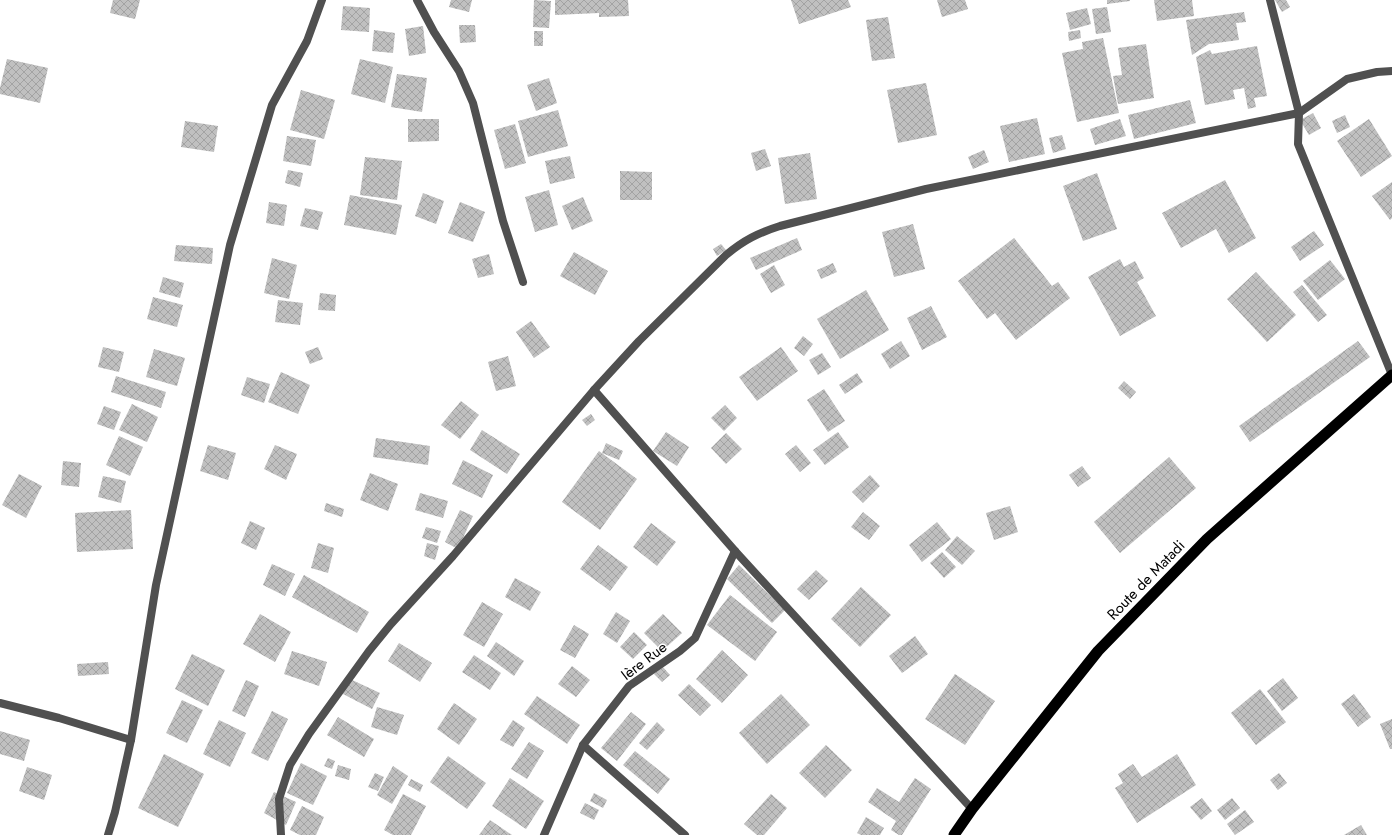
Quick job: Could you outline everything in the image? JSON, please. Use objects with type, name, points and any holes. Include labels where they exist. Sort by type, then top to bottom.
[{"type":"highway","name":"Route de Matadi","points":[[954,835],[972,809],[1098,651],[1207,539],[1392,375]]},
{"type":"street","points":[[108,835],[115,812],[131,740],[156,585],[230,245],[272,105],[307,41],[322,0]]},
{"type":"street","points":[[417,0],[434,32],[459,71],[473,102],[503,221],[523,282]]},
{"type":"street","points":[[1270,0],[1299,113],[1298,144],[1392,375]]},
{"type":"street","points":[[281,835],[278,799],[290,765],[309,734],[369,651],[594,390],[639,341],[737,246],[759,233],[780,226],[926,189],[1299,113],[1347,79],[1392,70]]},
{"type":"street","points":[[594,390],[735,551],[972,809]]},
{"type":"street","name":"Ière Rue","points":[[544,835],[583,745],[629,686],[680,651],[695,638],[735,551]]},
{"type":"street","points":[[0,703],[60,718],[131,740]]},
{"type":"street","points":[[583,745],[685,835]]},
{"type":"building","points":[[113,0],[140,0],[135,19],[110,13]]},
{"type":"building","points":[[451,0],[472,0],[469,12],[449,7]]},
{"type":"building","points":[[534,0],[551,1],[549,28],[533,27]]},
{"type":"building","points":[[555,0],[628,0],[629,16],[599,17],[599,13],[555,15]]},
{"type":"building","points":[[791,0],[848,0],[851,7],[799,24]]},
{"type":"building","points":[[937,0],[965,0],[968,9],[942,17]]},
{"type":"building","points":[[1107,0],[1130,0],[1130,1],[1107,4]]},
{"type":"building","points":[[1154,0],[1192,0],[1194,16],[1157,21]]},
{"type":"building","points":[[1275,0],[1286,0],[1290,7],[1282,12]]},
{"type":"building","points":[[343,6],[370,8],[369,32],[341,30]]},
{"type":"building","points":[[1107,7],[1111,32],[1096,34],[1092,9]]},
{"type":"building","points":[[1087,8],[1091,24],[1070,30],[1066,13]]},
{"type":"building","points":[[1244,12],[1246,22],[1236,23],[1239,40],[1209,44],[1192,55],[1186,20]]},
{"type":"building","points":[[888,17],[895,58],[872,61],[866,20]]},
{"type":"building","points":[[459,25],[475,25],[476,42],[460,43]]},
{"type":"building","points":[[423,26],[426,53],[409,56],[405,29]]},
{"type":"building","points":[[374,30],[395,33],[393,53],[372,51]]},
{"type":"building","points":[[1080,30],[1081,38],[1069,41],[1068,32]]},
{"type":"building","points":[[534,31],[543,31],[543,46],[534,46]]},
{"type":"building","points":[[1103,38],[1119,113],[1077,122],[1062,53],[1083,49],[1082,42]]},
{"type":"building","points":[[1146,44],[1154,98],[1118,104],[1113,76],[1122,75],[1118,48]]},
{"type":"building","points":[[1257,46],[1267,96],[1254,98],[1256,107],[1248,109],[1244,88],[1233,90],[1235,99],[1205,105],[1196,57],[1210,50],[1212,54]]},
{"type":"building","points":[[7,59],[48,68],[40,103],[0,94]]},
{"type":"building","points":[[360,59],[393,67],[385,103],[351,94]]},
{"type":"building","points":[[397,74],[427,78],[422,112],[391,107]]},
{"type":"building","points":[[549,78],[557,103],[536,111],[527,85]]},
{"type":"building","points":[[926,83],[937,135],[898,143],[887,90]]},
{"type":"building","points":[[301,90],[335,100],[324,139],[290,130]]},
{"type":"building","points":[[1190,100],[1196,123],[1134,139],[1128,115]]},
{"type":"building","points":[[558,110],[568,146],[528,157],[518,121]]},
{"type":"building","points":[[1313,113],[1321,128],[1309,135],[1300,120]]},
{"type":"building","points":[[1345,115],[1350,127],[1337,133],[1332,121]]},
{"type":"building","points":[[1037,118],[1045,154],[1009,162],[1000,126]]},
{"type":"building","points":[[408,119],[439,119],[439,141],[408,142]]},
{"type":"building","points":[[1120,119],[1126,136],[1095,145],[1090,129]]},
{"type":"building","points":[[1369,119],[1392,156],[1361,177],[1337,141]]},
{"type":"building","points":[[185,121],[218,126],[214,152],[181,147]]},
{"type":"building","points":[[515,124],[526,163],[505,169],[494,130]]},
{"type":"building","points":[[1062,135],[1066,149],[1053,153],[1049,138]]},
{"type":"building","points":[[287,136],[316,140],[311,166],[283,161]]},
{"type":"building","points":[[765,149],[771,166],[756,171],[751,153]]},
{"type":"building","points":[[984,150],[989,162],[973,169],[968,157]]},
{"type":"building","points":[[810,153],[817,199],[785,204],[778,158]]},
{"type":"building","points":[[570,156],[575,178],[550,184],[545,161]]},
{"type":"building","points":[[365,157],[402,161],[397,200],[360,195]]},
{"type":"building","points":[[288,170],[303,173],[300,187],[285,183]]},
{"type":"building","points":[[620,171],[652,172],[652,200],[620,200]]},
{"type":"building","points":[[1097,173],[1117,229],[1083,241],[1063,186]]},
{"type":"building","points":[[1225,180],[1256,238],[1229,253],[1216,229],[1181,248],[1162,213]]},
{"type":"building","points":[[1392,182],[1392,218],[1390,220],[1372,196]]},
{"type":"building","points":[[549,190],[558,225],[535,232],[525,197]]},
{"type":"building","points":[[423,193],[444,201],[436,224],[415,216]]},
{"type":"building","points":[[350,195],[402,205],[396,235],[344,225]]},
{"type":"building","points":[[583,197],[593,221],[572,230],[562,206]]},
{"type":"building","points":[[269,202],[287,205],[284,226],[266,223]]},
{"type":"building","points":[[460,202],[485,212],[473,242],[448,233]]},
{"type":"building","points":[[305,208],[323,212],[318,230],[300,226]]},
{"type":"building","points":[[913,224],[925,269],[894,277],[882,232]]},
{"type":"building","points":[[1314,231],[1324,245],[1300,261],[1291,247]]},
{"type":"building","points":[[797,238],[802,250],[756,270],[750,258]]},
{"type":"building","points":[[1014,238],[1052,286],[1058,282],[1070,298],[1016,340],[995,313],[987,319],[958,281]]},
{"type":"building","points":[[721,244],[726,250],[717,256],[713,249]]},
{"type":"building","points":[[176,245],[213,248],[212,264],[174,261]]},
{"type":"building","points":[[574,252],[608,271],[595,295],[560,276]]},
{"type":"building","points":[[489,254],[494,274],[478,278],[472,259]]},
{"type":"building","points":[[272,258],[297,265],[289,299],[264,293]]},
{"type":"building","points":[[1120,259],[1124,267],[1135,261],[1144,278],[1137,282],[1156,316],[1120,336],[1088,277]]},
{"type":"building","points":[[1330,260],[1345,279],[1318,300],[1303,281]]},
{"type":"building","points":[[833,263],[837,272],[821,279],[817,270]]},
{"type":"building","points":[[774,265],[785,285],[771,293],[760,274]]},
{"type":"building","points":[[1256,272],[1296,315],[1267,342],[1227,299]]},
{"type":"building","points":[[163,277],[184,283],[180,298],[159,292]]},
{"type":"building","points":[[1302,285],[1327,315],[1318,322],[1293,292]]},
{"type":"building","points":[[866,290],[889,330],[840,359],[817,319]]},
{"type":"building","points":[[320,293],[336,295],[335,311],[318,310]]},
{"type":"building","points":[[153,297],[183,305],[177,327],[147,319]]},
{"type":"building","points":[[278,300],[303,303],[300,325],[275,322]]},
{"type":"building","points":[[931,306],[947,337],[922,350],[907,318]]},
{"type":"building","points":[[531,321],[550,347],[534,358],[516,332]]},
{"type":"building","points":[[803,336],[813,344],[804,356],[794,348]]},
{"type":"building","points":[[901,341],[910,356],[890,369],[881,354]]},
{"type":"building","points":[[1358,341],[1370,357],[1250,442],[1239,426]]},
{"type":"building","points":[[103,347],[124,352],[119,372],[98,367]]},
{"type":"building","points":[[318,347],[323,359],[310,364],[305,352]]},
{"type":"building","points":[[781,347],[798,371],[757,401],[739,377]]},
{"type":"building","points":[[154,349],[185,358],[177,386],[146,377]]},
{"type":"building","points":[[822,353],[831,367],[818,375],[809,360]]},
{"type":"building","points":[[508,356],[516,386],[496,391],[488,362]]},
{"type":"building","points":[[281,372],[310,385],[298,414],[268,402]]},
{"type":"building","points":[[857,373],[863,382],[845,394],[839,385]]},
{"type":"building","points":[[116,376],[166,392],[161,408],[111,392]]},
{"type":"building","points":[[247,377],[270,384],[264,403],[241,395]]},
{"type":"building","points":[[1124,381],[1136,392],[1130,399],[1118,388]]},
{"type":"building","points":[[824,389],[845,421],[828,432],[807,400]]},
{"type":"building","points":[[461,401],[479,415],[460,439],[441,425]]},
{"type":"building","points":[[132,404],[158,417],[147,442],[119,430]]},
{"type":"building","points":[[725,405],[737,418],[724,431],[711,418]]},
{"type":"building","points":[[104,406],[121,412],[114,430],[97,424]]},
{"type":"building","points":[[591,414],[595,420],[587,426],[582,420]]},
{"type":"building","points":[[482,430],[520,454],[507,474],[470,450]]},
{"type":"building","points":[[666,432],[689,447],[677,466],[653,451]]},
{"type":"building","points":[[838,432],[849,447],[825,465],[813,450]]},
{"type":"building","points":[[726,433],[742,449],[726,464],[711,448]]},
{"type":"building","points":[[119,436],[143,447],[130,476],[106,465]]},
{"type":"building","points":[[376,438],[430,446],[428,465],[373,457]]},
{"type":"building","points":[[606,443],[623,451],[619,460],[602,453]]},
{"type":"building","points":[[208,445],[236,453],[228,480],[200,471]]},
{"type":"building","points":[[275,445],[297,454],[286,480],[264,469]]},
{"type":"building","points":[[796,445],[811,463],[800,472],[785,454]]},
{"type":"building","points":[[599,451],[637,479],[600,530],[562,502]]},
{"type":"building","points":[[1169,457],[1196,488],[1120,553],[1094,522]]},
{"type":"building","points":[[463,460],[493,475],[482,498],[452,484]]},
{"type":"building","points":[[63,461],[81,463],[79,487],[61,485]]},
{"type":"building","points":[[1082,466],[1091,478],[1078,487],[1069,475]]},
{"type":"building","points":[[370,473],[398,484],[388,511],[360,500]]},
{"type":"building","points":[[19,474],[42,486],[26,518],[2,505]]},
{"type":"building","points":[[870,475],[880,486],[863,503],[852,492]]},
{"type":"building","points":[[103,476],[126,481],[121,503],[98,497]]},
{"type":"building","points":[[420,493],[448,501],[443,518],[415,510]]},
{"type":"building","points":[[326,503],[344,509],[342,517],[324,511]]},
{"type":"building","points":[[1010,506],[1018,532],[994,540],[986,513]]},
{"type":"building","points":[[131,510],[133,549],[77,552],[75,513]]},
{"type":"building","points":[[460,510],[473,516],[458,549],[445,542]]},
{"type":"building","points":[[863,512],[880,526],[869,540],[851,527]]},
{"type":"building","points":[[250,521],[265,528],[256,550],[241,543]]},
{"type":"building","points":[[937,522],[951,539],[922,562],[909,545]]},
{"type":"building","points":[[651,523],[676,542],[657,566],[633,547]]},
{"type":"building","points":[[426,527],[441,531],[437,543],[422,538]]},
{"type":"building","points":[[957,536],[975,551],[962,565],[945,550]]},
{"type":"building","points":[[318,543],[334,548],[328,573],[311,568]]},
{"type":"building","points":[[427,543],[439,546],[435,560],[424,556]]},
{"type":"building","points":[[598,545],[628,567],[610,591],[580,569]]},
{"type":"building","points":[[942,552],[956,567],[944,578],[930,563]]},
{"type":"building","points":[[272,564],[295,574],[285,596],[263,585]]},
{"type":"building","points":[[739,565],[785,610],[772,623],[727,579]]},
{"type":"building","points":[[816,570],[828,581],[809,600],[797,589]]},
{"type":"building","points":[[304,575],[369,612],[357,633],[292,597]]},
{"type":"building","points":[[515,578],[541,592],[530,611],[505,597]]},
{"type":"building","points":[[861,587],[891,615],[860,647],[831,619]]},
{"type":"building","points":[[730,595],[777,632],[755,661],[707,625]]},
{"type":"building","points":[[482,602],[503,614],[484,647],[463,635]]},
{"type":"building","points":[[616,612],[630,621],[617,643],[603,634]]},
{"type":"building","points":[[260,614],[291,632],[275,662],[243,644]]},
{"type":"building","points":[[663,614],[682,633],[662,651],[644,633]]},
{"type":"building","points":[[574,625],[589,634],[575,658],[560,650]]},
{"type":"building","points":[[634,632],[647,645],[633,659],[620,647]]},
{"type":"building","points":[[915,636],[928,654],[902,673],[889,656]]},
{"type":"building","points":[[496,642],[524,661],[514,676],[487,656]]},
{"type":"building","points":[[399,643],[432,663],[420,682],[388,661]]},
{"type":"building","points":[[722,650],[748,675],[722,703],[696,679]]},
{"type":"building","points":[[292,651],[327,662],[319,686],[284,674]]},
{"type":"building","points":[[192,654],[225,670],[208,706],[175,689]]},
{"type":"building","points":[[474,655],[501,673],[490,690],[462,672]]},
{"type":"building","points":[[108,662],[109,674],[78,676],[77,664]]},
{"type":"building","points":[[572,666],[590,680],[576,697],[558,684]]},
{"type":"building","points":[[662,666],[670,675],[662,682],[654,674]]},
{"type":"building","points":[[955,674],[995,701],[965,745],[925,719]]},
{"type":"building","points":[[1283,678],[1298,698],[1282,711],[1267,691]]},
{"type":"building","points":[[350,679],[380,693],[372,709],[343,694]]},
{"type":"building","points":[[246,680],[259,686],[245,717],[232,711]]},
{"type":"building","points":[[689,684],[711,705],[700,716],[678,695]]},
{"type":"building","points":[[1260,689],[1286,722],[1256,745],[1231,713]]},
{"type":"building","points":[[781,694],[810,725],[767,764],[739,733]]},
{"type":"building","points":[[1354,694],[1371,717],[1358,727],[1341,704]]},
{"type":"building","points":[[537,696],[580,725],[567,744],[524,714]]},
{"type":"building","points":[[182,700],[203,710],[187,743],[166,733]]},
{"type":"building","points":[[454,703],[477,719],[459,745],[437,729]]},
{"type":"building","points":[[377,707],[404,715],[397,735],[371,727]]},
{"type":"building","points":[[272,711],[288,719],[268,761],[251,753]]},
{"type":"building","points":[[631,712],[646,724],[617,761],[601,748]]},
{"type":"building","points":[[338,717],[374,739],[364,757],[327,735]]},
{"type":"building","points":[[1392,719],[1392,749],[1390,749],[1380,724]]},
{"type":"building","points":[[219,720],[246,733],[230,767],[203,754]]},
{"type":"building","points":[[513,720],[525,728],[513,747],[500,740]]},
{"type":"building","points":[[657,722],[665,730],[647,750],[639,743]]},
{"type":"building","points":[[0,731],[30,740],[24,761],[0,754]]},
{"type":"building","points":[[529,742],[544,751],[527,779],[511,769]]},
{"type":"building","points":[[826,745],[852,770],[825,798],[799,773]]},
{"type":"building","points":[[635,751],[670,779],[658,794],[623,765]]},
{"type":"building","points":[[164,754],[204,774],[178,827],[138,808]]},
{"type":"building","points":[[1177,754],[1196,785],[1137,823],[1115,788],[1123,783],[1118,774],[1133,764],[1142,777]]},
{"type":"building","points":[[448,756],[486,783],[467,809],[430,782]]},
{"type":"building","points":[[328,758],[335,761],[332,769],[324,766]]},
{"type":"building","points":[[301,763],[327,776],[313,805],[287,793]]},
{"type":"building","points":[[338,765],[351,769],[349,780],[335,776]]},
{"type":"building","points":[[393,766],[408,776],[392,804],[377,795]]},
{"type":"building","points":[[27,767],[52,775],[44,800],[19,791]]},
{"type":"building","points":[[375,773],[384,777],[378,791],[368,787]]},
{"type":"building","points":[[1279,773],[1287,783],[1278,790],[1270,780]]},
{"type":"building","points":[[510,778],[544,801],[526,829],[492,806]]},
{"type":"building","points":[[915,778],[931,789],[902,835],[899,835],[891,830],[896,821],[868,802],[877,788],[899,802]]},
{"type":"building","points":[[411,779],[423,785],[420,792],[408,785]]},
{"type":"building","points":[[274,792],[296,802],[286,825],[264,813]]},
{"type":"building","points":[[594,793],[607,800],[603,808],[590,801]]},
{"type":"building","points":[[403,794],[426,806],[411,835],[393,835],[384,830]]},
{"type":"building","points":[[771,794],[787,808],[764,835],[757,835],[744,824]]},
{"type":"building","points":[[1202,798],[1212,811],[1201,820],[1190,807]]},
{"type":"building","points":[[1232,798],[1240,808],[1225,820],[1217,810]]},
{"type":"building","points":[[585,803],[599,810],[594,820],[580,813]]},
{"type":"building","points":[[302,806],[324,817],[316,835],[300,835],[290,830]]},
{"type":"building","points":[[1245,810],[1254,822],[1235,835],[1227,824]]},
{"type":"building","points":[[866,817],[884,828],[880,835],[861,835],[857,833]]},
{"type":"building","points":[[490,820],[512,835],[479,835]]},
{"type":"building","points":[[1361,825],[1367,835],[1344,835]]}]
